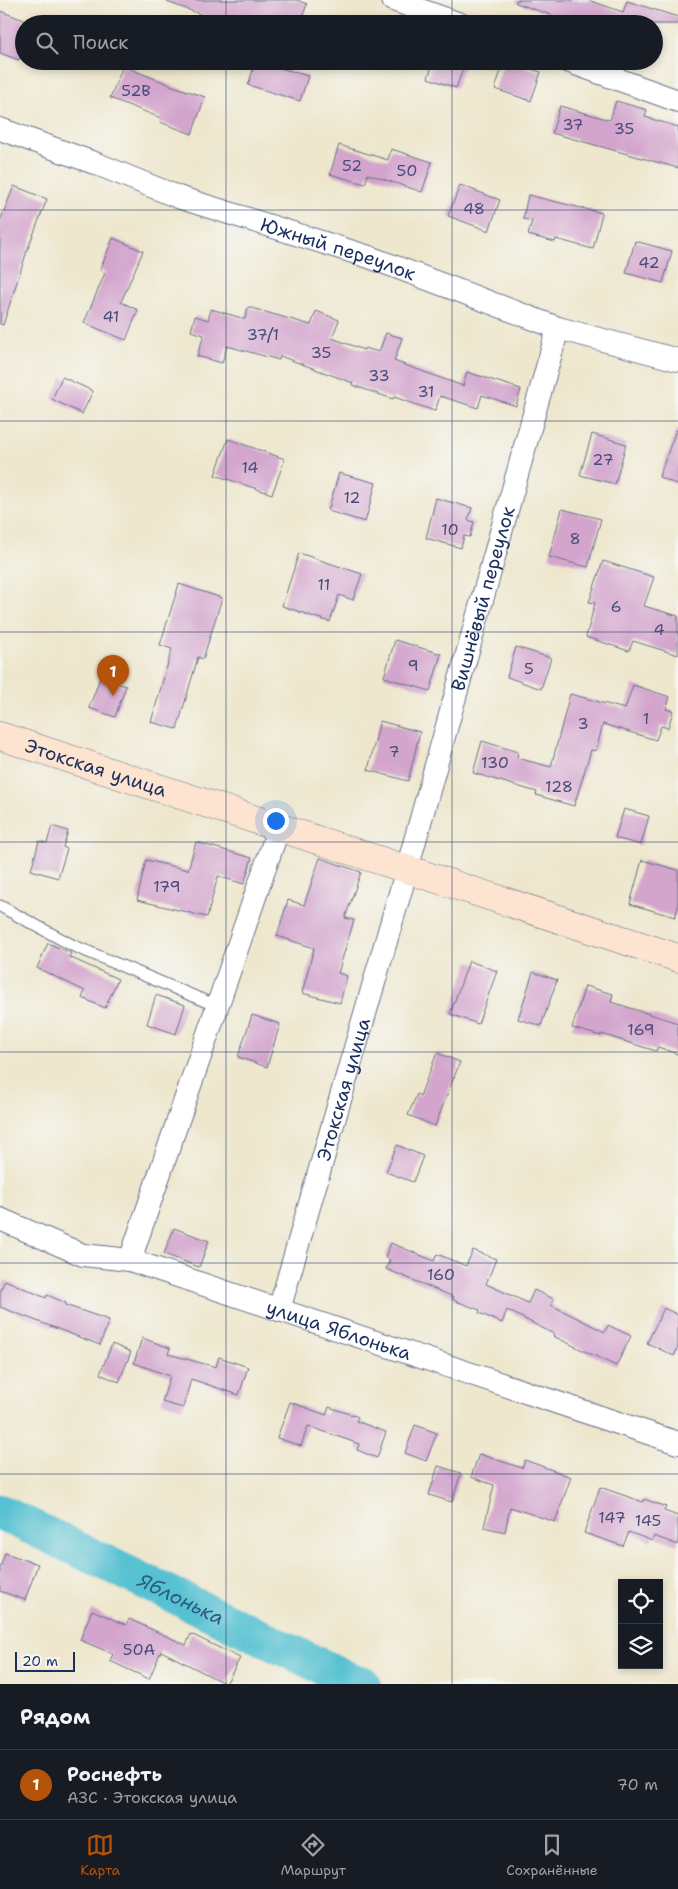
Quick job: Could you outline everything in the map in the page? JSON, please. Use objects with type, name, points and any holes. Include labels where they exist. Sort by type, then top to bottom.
[{"type":"main road","name":"Этокская улица","points":[[0,736],[678,958]]},
{"type":"street","points":[[393,0],[435,15]]},
{"type":"street","points":[[593,70],[678,100]]},
{"type":"street","name":"Южный переулок","points":[[0,129],[97,164],[178,198],[369,257],[558,328],[678,360]]},
{"type":"street","name":"Вишнёвый переулок","points":[[407,870],[558,328]]},
{"type":"street","points":[[130,1260],[279,827]]},
{"type":"street","name":"Этокская улица","points":[[279,1310],[407,870]]},
{"type":"street","name":"улица Яблонька","points":[[0,1219],[83,1255],[130,1260],[678,1443]]},
{"type":"lane","points":[[0,906],[72,945],[217,1006]]},
{"type":"building","points":[[168,0],[297,0],[307,4],[303,15],[243,15],[238,13],[237,15],[203,15],[167,2]]},
{"type":"building","points":[[516,0],[588,0],[623,12],[627,1],[678,17],[678,24],[663,24],[663,15],[551,15],[516,3]]},
{"type":"building","points":[[0,11],[15,17],[15,59],[0,53]]},
{"type":"building","points":[[121,70],[133,70],[205,97],[192,134],[160,122],[161,118],[110,98]]},
{"type":"building","points":[[253,70],[287,70],[308,76],[300,101],[248,85]]},
{"type":"building","points":[[431,70],[463,70],[456,88],[428,78]]},
{"type":"building","points":[[501,70],[534,70],[541,72],[531,101],[495,89]]},
{"type":"building","points":[[616,101],[647,110],[645,117],[678,127],[678,168],[552,133],[560,106],[610,120]]},
{"type":"building","points":[[339,145],[388,160],[391,149],[432,162],[422,192],[368,174],[365,184],[330,174]]},
{"type":"building","points":[[460,185],[500,200],[489,231],[448,216]]},
{"type":"building","points":[[14,186],[47,199],[27,251],[3,325],[0,324],[0,221]]},
{"type":"building","points":[[528,195],[602,213],[593,249],[556,239],[555,242],[528,235],[532,221],[523,219]]},
{"type":"building","points":[[113,238],[143,251],[121,302],[138,310],[126,340],[84,323],[105,273],[100,270]]},
{"type":"building","points":[[635,241],[672,251],[663,283],[626,273]]},
{"type":"building","points":[[248,307],[311,325],[316,311],[339,320],[332,338],[364,350],[365,348],[379,352],[386,333],[402,338],[394,361],[463,386],[467,372],[521,389],[516,406],[482,395],[478,408],[440,396],[435,411],[352,385],[353,383],[280,356],[279,360],[227,346],[222,363],[197,356],[204,335],[191,331],[195,316],[208,320],[211,309],[245,319]]},
{"type":"building","points":[[62,377],[93,391],[82,414],[52,399]]},
{"type":"building","points":[[676,430],[678,431],[678,485],[659,477]]},
{"type":"building","points":[[592,434],[626,444],[615,484],[580,475]]},
{"type":"building","points":[[228,439],[285,459],[272,494],[215,475]]},
{"type":"building","points":[[339,473],[376,483],[365,522],[328,511]]},
{"type":"building","points":[[436,498],[472,508],[468,520],[474,522],[470,537],[464,536],[461,548],[426,538]]},
{"type":"building","points":[[562,509],[601,519],[588,567],[549,557]]},
{"type":"building","points":[[299,553],[362,574],[353,600],[339,595],[330,622],[282,606]]},
{"type":"building","points":[[603,561],[654,577],[644,606],[678,616],[678,655],[633,641],[629,651],[586,637],[595,603],[589,602]]},
{"type":"building","points":[[179,584],[222,598],[203,659],[198,657],[177,729],[151,722],[172,649],[160,645]]},
{"type":"building","points":[[395,640],[441,654],[430,691],[384,677]]},
{"type":"building","points":[[516,647],[551,658],[541,689],[507,677]]},
{"type":"building","points":[[100,678],[126,686],[115,717],[89,708]]},
{"type":"building","points":[[633,685],[670,697],[666,709],[673,711],[668,728],[661,726],[656,740],[603,724],[596,751],[591,750],[574,806],[536,795],[537,792],[473,773],[482,741],[518,752],[517,758],[551,767],[570,694],[625,709]]},
{"type":"building","points":[[380,721],[420,732],[408,781],[368,770]]},
{"type":"building","points":[[624,809],[649,816],[641,845],[615,838]]},
{"type":"building","points":[[52,826],[68,831],[63,847],[67,849],[58,878],[31,870],[39,841],[47,843]]},
{"type":"building","points":[[196,842],[252,858],[244,884],[218,876],[207,917],[137,900],[146,860],[188,870]]},
{"type":"building","points":[[320,858],[361,872],[345,918],[354,920],[338,973],[347,976],[340,1003],[302,993],[314,948],[277,936],[288,900],[304,905]]},
{"type":"building","points":[[642,860],[678,870],[678,908],[675,917],[630,904]]},
{"type":"building","points":[[48,943],[71,953],[69,957],[118,979],[105,1008],[82,998],[85,991],[37,968]]},
{"type":"building","points":[[469,961],[497,971],[478,1024],[450,1014]]},
{"type":"building","points":[[533,972],[557,980],[541,1026],[518,1019]]},
{"type":"building","points":[[585,986],[613,994],[611,1002],[678,1023],[678,1054],[658,1047],[656,1051],[601,1034],[601,1036],[572,1028]]},
{"type":"building","points":[[156,995],[185,1005],[176,1034],[147,1024]]},
{"type":"building","points":[[252,1015],[280,1024],[267,1067],[238,1057]]},
{"type":"building","points":[[437,1053],[460,1062],[435,1126],[408,1115],[417,1094],[420,1096]]},
{"type":"building","points":[[397,1145],[423,1156],[413,1182],[386,1172]]},
{"type":"building","points":[[174,1228],[209,1241],[199,1267],[164,1254]]},
{"type":"building","points":[[391,1243],[434,1261],[437,1254],[466,1266],[473,1250],[496,1259],[486,1284],[528,1303],[534,1290],[554,1299],[551,1305],[605,1332],[608,1325],[631,1336],[616,1366],[553,1336],[554,1334],[507,1310],[502,1323],[479,1313],[480,1310],[453,1300],[454,1297],[386,1269],[390,1260],[385,1257]]},
{"type":"building","points":[[5,1280],[46,1298],[47,1295],[66,1303],[65,1305],[109,1320],[100,1345],[0,1307],[0,1292]]},
{"type":"building","points":[[664,1308],[678,1315],[678,1347],[674,1356],[647,1343]]},
{"type":"building","points":[[142,1338],[170,1348],[168,1354],[216,1367],[219,1357],[248,1367],[239,1395],[191,1379],[183,1408],[162,1402],[170,1376],[134,1363]]},
{"type":"building","points":[[112,1344],[131,1352],[119,1382],[100,1374]]},
{"type":"building","points":[[290,1402],[326,1415],[329,1407],[358,1417],[356,1421],[386,1432],[377,1458],[357,1450],[359,1444],[308,1426],[301,1446],[277,1438]]},
{"type":"building","points":[[415,1425],[437,1433],[426,1461],[405,1453]]},
{"type":"building","points":[[479,1454],[522,1468],[525,1460],[571,1477],[555,1522],[510,1507],[505,1532],[484,1527],[494,1485],[471,1477]]},
{"type":"building","points":[[438,1466],[461,1473],[452,1502],[429,1495]]},
{"type":"building","points":[[600,1487],[643,1502],[644,1499],[666,1507],[664,1511],[678,1516],[678,1545],[654,1536],[652,1541],[629,1532],[623,1546],[584,1533]]},
{"type":"building","points":[[5,1553],[38,1564],[25,1600],[0,1591],[0,1568]]},
{"type":"building","points":[[92,1610],[126,1625],[129,1619],[186,1645],[191,1634],[240,1658],[226,1684],[161,1651],[149,1679],[110,1661],[113,1654],[80,1640]]},
{"type":"waterway","name":"Яблонька","points":[[0,1512],[350,1680],[363,1684]]},
{"type":"place","name":"Роснефть","points":[[113,696]]}]
